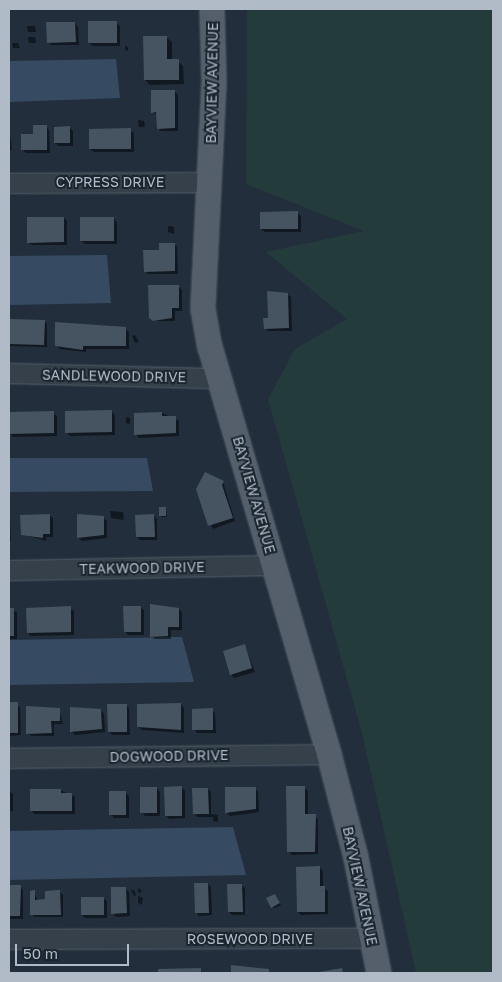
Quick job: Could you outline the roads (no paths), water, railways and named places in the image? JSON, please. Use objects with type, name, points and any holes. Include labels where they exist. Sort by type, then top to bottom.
[{"type":"main road","name":"BAYVIEW AVENUE","points":[[212,9],[210,182],[203,309],[220,378],[329,754],[379,973]]},
{"type":"street","name":"CYPRESS DRIVE","points":[[9,183],[210,182]]},
{"type":"street","name":"SANDLEWOOD DRIVE","points":[[9,373],[220,378]]},
{"type":"street","name":"TEAKWOOD DRIVE","points":[[9,570],[275,565]]},
{"type":"street","name":"DOGWOOD DRIVE","points":[[9,758],[329,754]]},
{"type":"street","name":"ROSEWOOD DRIVE","points":[[9,939],[372,938]]},
{"type":"water","points":[[116,59],[120,98],[9,102],[9,61]]},
{"type":"water","points":[[107,255],[111,303],[9,305],[9,256]]},
{"type":"water","points":[[9,458],[147,458],[153,491],[9,492]]},
{"type":"water","points":[[182,637],[194,682],[9,685],[9,640]]},
{"type":"water","points":[[233,827],[246,875],[9,880],[9,831]]}]
